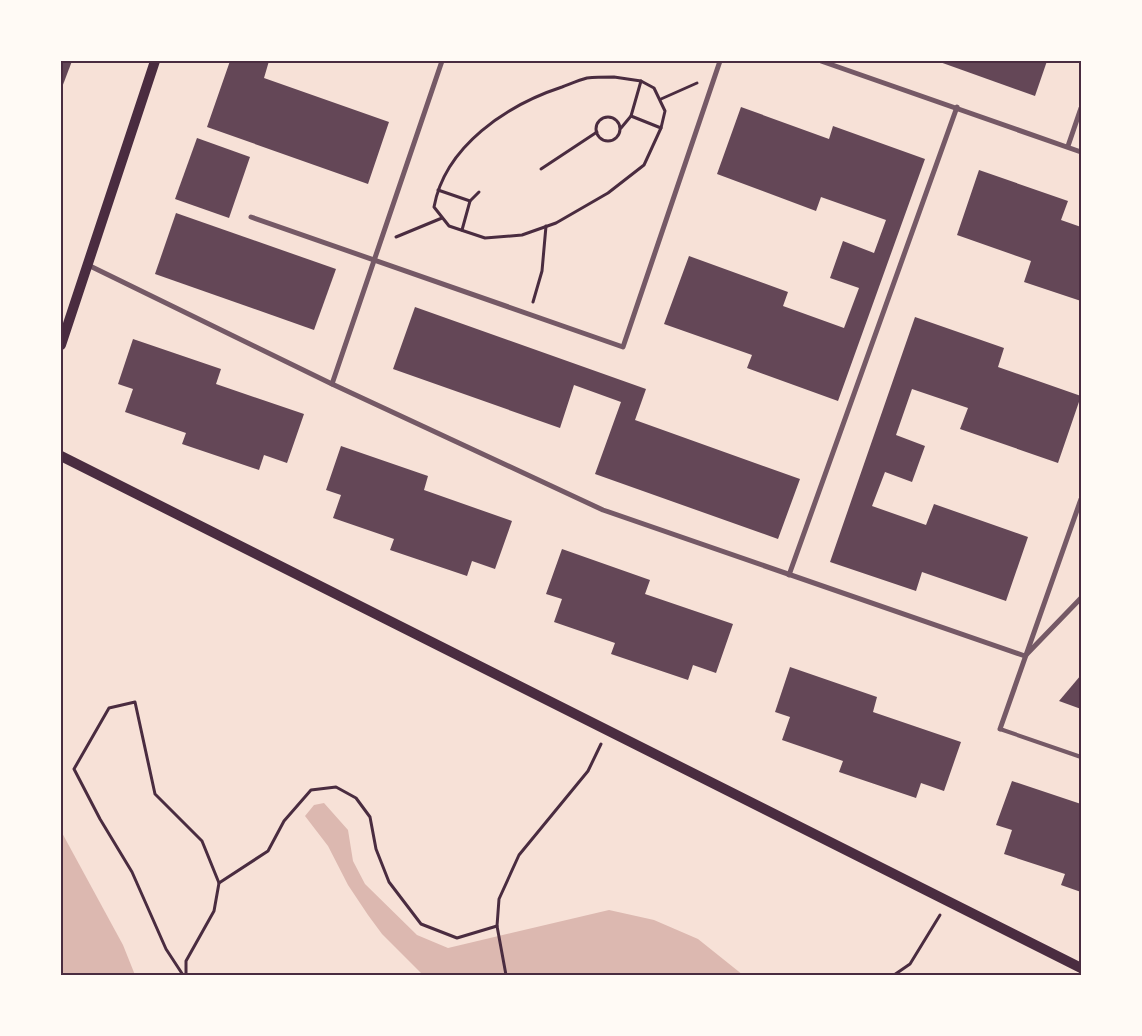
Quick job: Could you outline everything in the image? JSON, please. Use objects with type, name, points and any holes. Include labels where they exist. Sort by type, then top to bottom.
[{"type":"main road","points":[[61,345],[155,61]]},
{"type":"main road","points":[[61,456],[1081,968]]},
{"type":"street","points":[[332,384],[442,61]]},
{"type":"street","points":[[251,217],[623,347],[720,61]]},
{"type":"street","points":[[822,61],[1081,152]]},
{"type":"street","points":[[789,575],[957,107]]},
{"type":"street","points":[[1068,146],[1081,108]]},
{"type":"street","points":[[88,266],[332,384],[603,510],[1025,656]]},
{"type":"street","points":[[1000,729],[1081,499]]},
{"type":"street","points":[[1025,656],[1081,598]]},
{"type":"lane","points":[[1000,729],[1081,756]]},
{"type":"path","points":[[661,99],[716,75]]},
{"type":"path","points":[[614,77],[641,81],[654,88],[661,99],[665,111],[661,128],[644,165],[608,193],[546,226],[522,235],[485,238],[449,226],[434,207],[438,190],[454,160],[485,128],[514,108],[553,90],[587,78],[614,77]]},
{"type":"path","points":[[620,128],[630,116],[641,81]]},
{"type":"path","points":[[630,116],[661,128]]},
{"type":"path","points":[[606,118],[617,121],[620,128],[619,135],[613,140],[601,139],[597,132],[597,125],[606,118]]},
{"type":"path","points":[[541,169],[597,132]]},
{"type":"path","points":[[438,190],[470,201]]},
{"type":"path","points":[[462,230],[470,201],[479,192]]},
{"type":"path","points":[[380,243],[442,218]]},
{"type":"path","points":[[529,315],[542,271],[546,226]]},
{"type":"path","points":[[183,975],[166,949],[132,872],[100,819],[74,769],[109,708],[135,702],[155,794],[202,841],[219,883],[214,911],[186,961],[186,975]]},
{"type":"path","points":[[506,975],[497,926],[499,899],[519,855],[588,771],[608,730]]},
{"type":"path","points":[[219,883],[268,851],[284,821],[311,790],[336,788],[356,798],[370,817],[376,849],[389,882],[421,924],[457,938],[497,926]]},
{"type":"path","points":[[894,975],[910,964],[948,902]]},
{"type":"shaded area","points":[[324,803],[348,830],[353,861],[365,884],[417,935],[448,948],[609,910],[654,920],[698,939],[743,975],[423,975],[382,934],[348,885],[328,846],[305,816],[314,805]]},
{"type":"shaded area","points":[[61,831],[123,945],[135,975],[61,975]]},
{"type":"building","points":[[61,61],[72,61],[61,90]]},
{"type":"building","points":[[230,61],[269,61],[264,78],[389,122],[368,184],[207,127]]},
{"type":"building","points":[[937,61],[1047,61],[1035,96]]},
{"type":"building","points":[[741,107],[829,139],[833,126],[925,159],[838,401],[747,368],[752,355],[664,324],[689,256],[788,292],[783,306],[844,328],[859,288],[830,278],[843,241],[874,253],[886,220],[821,197],[816,211],[717,174]]},
{"type":"building","points":[[197,138],[250,157],[229,218],[175,199]]},
{"type":"building","points":[[979,170],[1068,201],[1061,220],[1081,227],[1081,301],[1024,282],[1031,261],[957,235]]},
{"type":"building","points":[[176,213],[336,269],[314,330],[155,274]]},
{"type":"building","points":[[415,307],[646,389],[635,420],[800,479],[778,539],[595,474],[621,402],[574,385],[560,428],[393,369]]},
{"type":"building","points":[[915,317],[1004,348],[998,367],[1081,396],[1058,463],[960,429],[968,408],[912,389],[896,435],[925,446],[912,482],[885,472],[872,506],[926,525],[934,504],[1028,537],[1006,601],[922,572],[916,591],[830,562]]},
{"type":"building","points":[[133,339],[221,369],[216,384],[304,414],[287,463],[264,455],[259,470],[182,444],[186,433],[125,412],[133,389],[118,384]]},
{"type":"building","points":[[341,446],[428,476],[424,490],[512,521],[495,569],[472,561],[467,576],[390,550],[394,539],[333,518],[341,495],[326,490]]},
{"type":"building","points":[[562,549],[650,580],[645,594],[733,624],[716,673],[693,665],[688,680],[611,654],[615,643],[554,622],[562,599],[546,594]]},
{"type":"building","points":[[790,667],[877,697],[873,712],[961,742],[944,791],[921,783],[916,798],[839,772],[843,761],[782,740],[790,717],[775,712]]},
{"type":"building","points":[[1081,675],[1081,709],[1059,701]]},
{"type":"building","points":[[1012,781],[1081,804],[1081,892],[1061,885],[1065,874],[1004,854],[1012,830],[996,825]]}]
